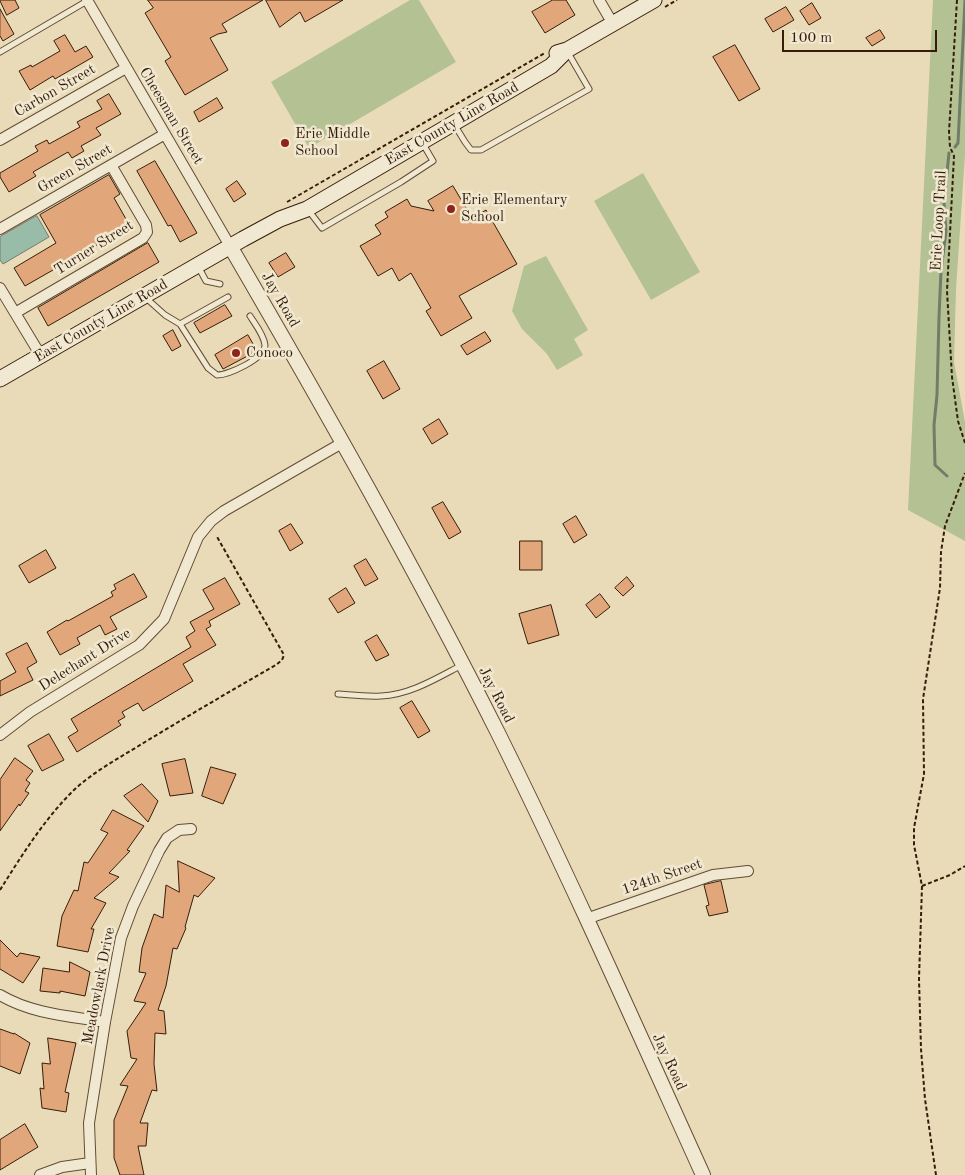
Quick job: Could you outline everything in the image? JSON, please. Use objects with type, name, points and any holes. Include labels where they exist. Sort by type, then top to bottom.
[{"type":"main road","name":"East County Line Road","points":[[280,219],[301,200],[552,55],[567,50],[654,0]]},
{"type":"main road","name":"East County Line Road","points":[[0,379],[230,246],[280,219],[307,209],[551,66],[567,50]]},
{"type":"street","name":"Cheesman Street","points":[[87,0],[230,246]]},
{"type":"street","points":[[599,0],[613,24]]},
{"type":"street","name":"Carbon Street","points":[[0,140],[126,68]]},
{"type":"street","name":"Green Street","points":[[0,229],[165,134]]},
{"type":"street","name":"Turner Street","points":[[15,313],[143,238],[147,232],[146,225],[111,165]]},
{"type":"street","name":"Jay Road","points":[[230,246],[342,443],[463,665],[586,919],[703,1175]]},
{"type":"street","points":[[0,288],[41,356]]},
{"type":"street","name":"Delechant Drive","points":[[0,735],[30,712],[139,645],[152,633],[164,619],[198,537],[211,521],[224,511],[342,443]]},
{"type":"street","name":"Meadowlark Drive","points":[[91,1175],[90,1123],[105,1022],[121,938],[159,851],[168,838],[178,830],[191,828]]},
{"type":"street","name":"124th Street","points":[[586,919],[714,875],[748,871]]},
{"type":"street","points":[[0,995],[11,1002],[33,1010],[105,1022]]},
{"type":"street","points":[[40,1175],[62,1167],[90,1163]]},
{"type":"lane","points":[[0,52],[87,0]]},
{"type":"lane","points":[[454,123],[471,150],[481,150],[589,89],[567,50]]},
{"type":"lane","points":[[307,209],[322,228],[338,219],[433,161],[422,142]]},
{"type":"lane","points":[[197,265],[206,281],[220,284]]},
{"type":"lane","points":[[144,296],[165,315],[180,324],[208,368],[217,375],[226,375],[257,358],[263,352],[265,345],[250,316]]},
{"type":"lane","points":[[180,324],[228,297]]},
{"type":"lane","points":[[338,694],[382,696],[403,693],[463,665]]},
{"type":"path","name":"Erie Loop Trail","points":[[957,0],[949,132],[950,147],[954,156],[947,291],[952,377],[958,421],[965,443]]},
{"type":"path","points":[[287,202],[551,49]]},
{"type":"path","points":[[936,1175],[925,1099],[921,1049],[919,979],[922,886],[914,845],[914,828],[924,774],[923,699],[940,588],[941,552],[945,526],[965,473]]},
{"type":"path","points":[[0,890],[45,825],[74,791],[88,778],[282,660],[284,655],[216,535]]},
{"type":"path","points":[[922,886],[950,876],[965,866]]},
{"type":"shaded area","points":[[410,0],[419,0],[456,62],[309,148],[271,82]]},
{"type":"shaded area","points":[[933,0],[965,0],[965,155],[956,289],[954,362],[965,422],[965,541],[908,510]]},
{"type":"shaded area","points":[[643,173],[700,272],[651,300],[594,201]]},
{"type":"shaded area","points":[[37,216],[49,237],[3,264],[0,260],[0,237]]},
{"type":"shaded area","points":[[546,256],[588,330],[574,339],[583,355],[557,370],[547,354],[522,329],[512,311],[524,266]]},
{"type":"building","points":[[0,0],[15,0],[19,8],[7,15]]},
{"type":"building","points":[[148,0],[263,0],[222,24],[227,32],[210,38],[228,70],[185,95],[165,61],[171,57],[145,13],[153,8]]},
{"type":"building","points":[[266,0],[343,0],[305,22],[300,12],[280,27]]},
{"type":"building","points":[[553,0],[566,0],[575,15],[545,33],[532,12]]},
{"type":"building","points":[[812,3],[821,18],[809,25],[800,11]]},
{"type":"building","points":[[786,7],[794,20],[773,32],[765,19]]},
{"type":"building","points":[[0,9],[14,34],[3,41],[0,36]]},
{"type":"building","points":[[880,30],[885,38],[872,46],[866,38]]},
{"type":"building","points":[[65,35],[75,52],[86,46],[93,57],[55,79],[53,76],[30,90],[19,71],[31,65],[32,67],[60,51],[54,41]]},
{"type":"building","points":[[735,45],[760,89],[739,101],[713,57]]},
{"type":"building","points":[[109,94],[121,114],[96,128],[101,135],[81,146],[84,151],[72,158],[68,152],[33,172],[36,176],[9,192],[0,177],[0,173],[38,151],[35,146],[47,140],[49,144],[80,127],[77,122],[102,109],[97,101]]},
{"type":"building","points":[[217,98],[223,108],[199,122],[194,112]]},
{"type":"building","points":[[155,161],[197,233],[180,242],[171,225],[168,226],[137,171]]},
{"type":"building","points":[[109,175],[120,194],[114,198],[130,226],[25,286],[14,268],[56,243],[40,215]]},
{"type":"building","points":[[237,181],[246,194],[234,202],[226,189]]},
{"type":"building","name":"Erie Elementary School","points":[[453,186],[472,218],[486,210],[517,264],[459,296],[472,318],[441,336],[426,311],[431,308],[411,273],[399,281],[392,268],[378,276],[360,246],[381,234],[375,225],[388,217],[385,212],[407,199],[411,206],[434,211],[428,201]]},
{"type":"building","points":[[148,243],[159,262],[48,326],[38,308]]},
{"type":"building","points":[[286,253],[295,267],[278,277],[269,263]]},
{"type":"building","name":"Conoco","points":[[225,305],[232,316],[200,333],[194,323]]},
{"type":"building","points":[[173,330],[181,346],[172,351],[163,336]]},
{"type":"building","points":[[485,332],[491,341],[467,355],[461,346]]},
{"type":"building","name":"Conoco","points":[[248,335],[257,351],[223,369],[215,355]]},
{"type":"building","points":[[384,361],[400,389],[383,399],[367,371]]},
{"type":"building","points":[[439,419],[448,434],[432,444],[423,429]]},
{"type":"building","points":[[443,502],[461,532],[449,539],[432,508]]},
{"type":"building","points":[[576,516],[587,535],[574,543],[563,524]]},
{"type":"building","points":[[291,524],[303,543],[290,551],[279,531]]},
{"type":"building","points":[[520,541],[542,541],[542,570],[520,570]]},
{"type":"building","points":[[46,550],[56,568],[29,583],[19,566]]},
{"type":"building","points":[[366,559],[378,579],[365,586],[354,566]]},
{"type":"building","points":[[134,574],[147,597],[110,617],[117,629],[105,635],[100,625],[77,638],[80,644],[60,655],[47,632],[113,596],[111,592],[116,589],[114,585]]},
{"type":"building","points":[[627,577],[634,586],[623,596],[615,588]]},
{"type":"building","points":[[225,578],[240,604],[209,621],[211,626],[206,629],[216,645],[183,664],[193,681],[143,711],[138,703],[122,712],[125,717],[118,721],[121,725],[77,752],[68,737],[78,731],[71,719],[191,647],[186,637],[195,631],[190,622],[214,609],[203,590]]},
{"type":"building","points":[[346,588],[355,603],[338,613],[329,599]]},
{"type":"building","points":[[600,594],[610,607],[596,618],[586,605]]},
{"type":"building","points":[[551,605],[559,635],[528,644],[519,614]]},
{"type":"building","points":[[377,635],[389,655],[376,661],[365,642]]},
{"type":"building","points":[[27,643],[37,662],[27,668],[33,680],[0,696],[0,681],[16,672],[6,654]]},
{"type":"building","points":[[412,701],[430,731],[418,738],[400,708]]},
{"type":"building","points":[[49,734],[64,760],[42,771],[28,746]]},
{"type":"building","points":[[15,758],[33,771],[26,780],[30,783],[25,791],[29,793],[0,831],[0,780]]},
{"type":"building","points":[[185,759],[193,793],[170,796],[162,764]]},
{"type":"building","points":[[211,767],[236,774],[223,804],[202,796]]},
{"type":"building","points":[[142,784],[158,801],[148,822],[124,796]]},
{"type":"building","points":[[113,810],[144,826],[127,850],[130,851],[109,873],[119,877],[94,898],[106,903],[91,929],[94,929],[88,952],[57,946],[62,916],[74,890],[78,891],[84,862],[88,863],[108,833],[101,830]]},
{"type":"building","points":[[178,861],[215,878],[198,897],[194,895],[186,928],[177,949],[173,948],[166,986],[158,1010],[164,1011],[166,1034],[155,1033],[154,1064],[157,1091],[152,1090],[140,1123],[148,1123],[146,1146],[138,1146],[144,1175],[120,1175],[114,1158],[114,1120],[128,1086],[120,1085],[137,1059],[131,1058],[127,1031],[146,1003],[134,1001],[146,973],[139,972],[142,948],[154,914],[163,918],[166,885],[179,892]]},
{"type":"building","points":[[721,881],[728,912],[709,916],[706,906],[709,905],[704,885]]},
{"type":"building","points":[[0,940],[17,957],[20,953],[40,957],[23,983],[0,969]]},
{"type":"building","points":[[70,962],[90,972],[85,996],[60,991],[60,993],[40,991],[43,968],[69,972]]},
{"type":"building","points":[[0,1029],[14,1033],[30,1043],[20,1074],[0,1066]]},
{"type":"building","points":[[48,1038],[76,1043],[65,1092],[69,1093],[66,1112],[42,1108],[40,1088],[44,1089],[42,1063],[50,1064]]},
{"type":"building","points":[[25,1124],[38,1147],[0,1170],[0,1140]]},
{"type":"waterway","points":[[955,147],[958,143],[965,0]]},
{"type":"waterway","points":[[947,476],[935,465],[934,425],[937,395],[941,271],[946,231],[944,203],[949,153]]},
{"type":"place","name":"Erie Middle School","points":[[285,143]]},
{"type":"place","name":"Erie Elementary School","points":[[451,209]]},
{"type":"place","name":"Conoco","points":[[236,353]]}]
